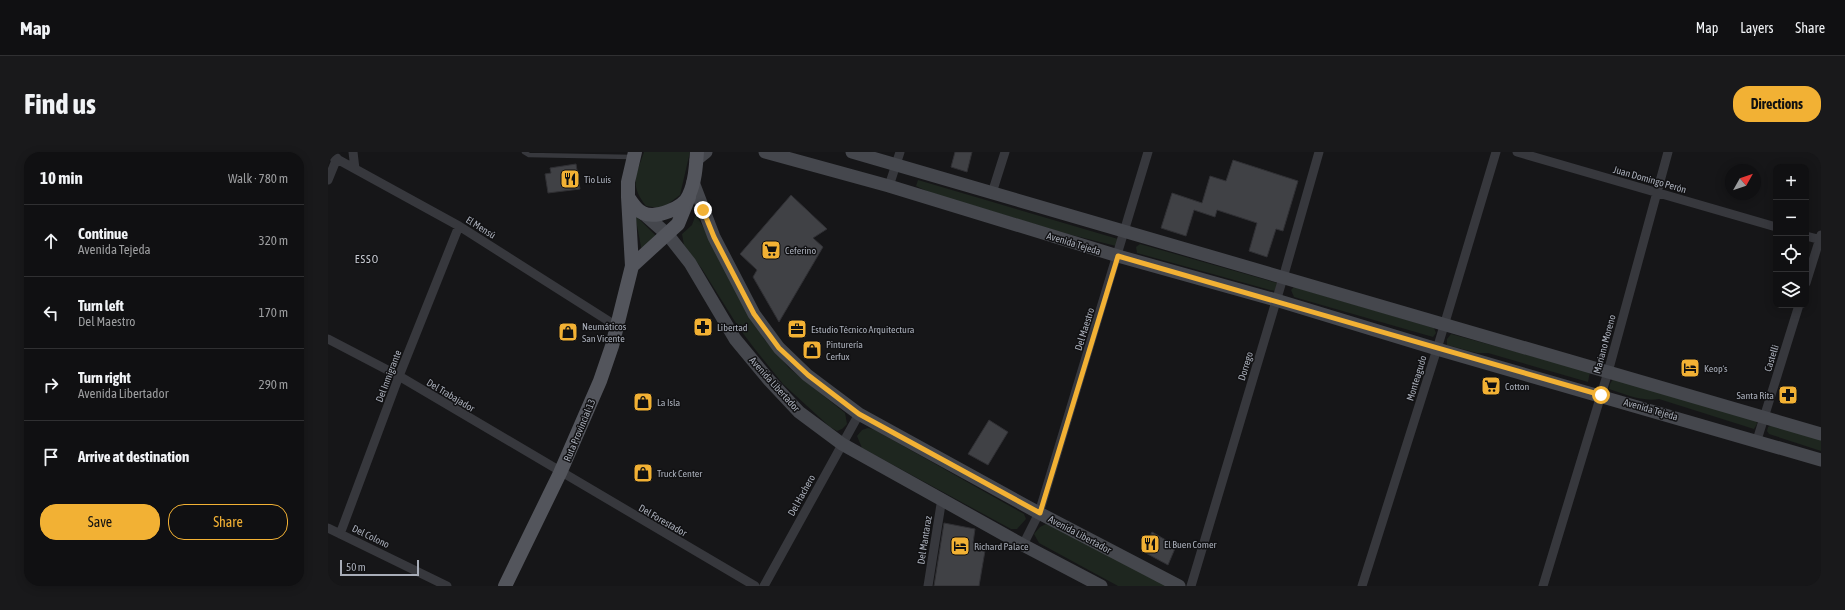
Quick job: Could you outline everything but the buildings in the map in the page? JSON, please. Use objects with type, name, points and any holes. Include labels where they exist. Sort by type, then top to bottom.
[{"type":"main road","name":"Avenida Tejeda","points":[[765,152],[889,186],[1118,256],[1276,300],[1437,349],[1757,440],[1821,460]]},
{"type":"main road","points":[[852,152],[1821,434]]},
{"type":"main road","name":"Ruta Provincial 13","points":[[505,586],[560,473],[600,380],[618,327],[632,266],[628,182],[634,154]]},
{"type":"main road","points":[[632,266],[668,235],[678,224],[689,197],[700,155]]},
{"type":"main road","name":"Avenida Libertador","points":[[693,182],[714,237],[754,314],[779,348],[802,370],[859,414],[1040,513],[1179,586]]},
{"type":"main road","points":[[628,197],[643,213],[654,215],[676,208],[689,197]]},
{"type":"main road","name":"Avenida Libertador","points":[[643,213],[668,235],[690,263],[735,339],[769,380],[799,412],[842,444],[942,498],[1023,545],[1101,586]]},
{"type":"street","points":[[353,152],[355,169]]},
{"type":"street","points":[[889,186],[900,152]]},
{"type":"street","points":[[992,193],[1006,152]]},
{"type":"street","name":"Del Maestro","points":[[1023,545],[1040,513],[1148,152]]},
{"type":"street","name":"Dorrego","points":[[1191,586],[1319,152]]},
{"type":"street","name":"Monteagudo","points":[[1362,586],[1437,349],[1496,152]]},
{"type":"street","name":"Juan Domingo Perón","points":[[1517,152],[1773,226]]},
{"type":"street","name":"Mariano Moreno","points":[[1543,586],[1608,372],[1668,152]]},
{"type":"street","name":"El Mensú","points":[[328,154],[338,158],[355,169],[459,226],[618,327]]},
{"type":"street","points":[[328,180],[338,158]]},
{"type":"street","name":"Del Inmigrante","points":[[340,534],[399,376],[459,226]]},
{"type":"street","points":[[1809,237],[1820,239],[1809,274]]},
{"type":"street","name":"Castelli","points":[[1757,440],[1798,308]]},
{"type":"street","name":"Del Trabajador","points":[[328,339],[399,376],[560,473]]},
{"type":"street","name":"Del Hachero","points":[[764,586],[859,414]]},
{"type":"street","name":"Del Forestador","points":[[560,473],[755,586]]},
{"type":"street","name":"Del Mantaraz","points":[[928,586],[942,498]]},
{"type":"street","name":"Del Colono","points":[[328,528],[447,586]]},
{"type":"lane","points":[[524,152],[528,155],[634,154]]},
{"type":"shaded area","points":[[644,152],[690,152],[680,195],[668,204],[659,208],[646,206],[637,192],[637,174]]},
{"type":"shaded area","points":[[918,180],[1118,239],[1116,246],[1068,234],[931,193],[916,186]]},
{"type":"shaded area","points":[[696,214],[764,339],[789,368],[845,413],[847,424],[842,429],[837,431],[830,427],[783,384],[739,328],[702,269],[684,245],[682,234],[692,225]]},
{"type":"shaded area","points":[[635,215],[657,237],[642,252]]},
{"type":"shaded area","points":[[1140,244],[1277,283],[1278,287],[1276,291],[1270,290],[1137,253],[1136,247]]},
{"type":"shaded area","points":[[1294,287],[1434,328],[1436,333],[1433,337],[1294,297],[1291,290]]},
{"type":"shaded area","points":[[1451,334],[1590,372],[1588,382],[1488,353],[1477,353],[1447,345],[1447,339]]},
{"type":"shaded area","points":[[1613,379],[1756,419],[1757,424],[1754,429],[1659,399],[1653,400],[1627,395],[1609,389]]},
{"type":"shaded area","points":[[1772,425],[1821,439],[1821,451],[1769,434],[1767,431],[1768,427]]},
{"type":"shaded area","points":[[868,428],[875,430],[1024,514],[1026,519],[1017,529],[1011,529],[862,448],[857,436],[862,430]]},
{"type":"shaded area","points":[[1046,524],[1168,586],[1118,586],[1039,543],[1034,534],[1040,527]]},
{"type":"place","name":"Tìo Luis","points":[[570,179]]},
{"type":"place","name":"Ceferino","points":[[771,250]]},
{"type":"place","name":"Libertad","points":[[703,327]]},
{"type":"place","name":"Estudio Técnico Arquitectura","points":[[797,329]]},
{"type":"place","name":"Neumáticos San Vicente","points":[[568,332]]},
{"type":"place","name":"Pinturería Cerfux","points":[[812,350]]},
{"type":"place","name":"Keop´s","points":[[1690,368]]},
{"type":"place","name":"Cotton","points":[[1491,386]]},
{"type":"place","name":"Santa Rita","points":[[1788,395]]},
{"type":"place","name":"La Isla","points":[[643,402]]},
{"type":"place","name":"Truck Center","points":[[643,473]]},
{"type":"place","name":"El Buen Comer","points":[[1150,544]]},
{"type":"place","name":"Richard Palace","points":[[960,546]]},
{"type":"district","name":"ESSO","points":[[367,259]]},
{"type":"route","points":[[703,210],[714,237],[754,314],[779,348],[808,375],[859,414],[1040,513],[1118,256],[1276,300],[1437,349],[1601,395]]}]
